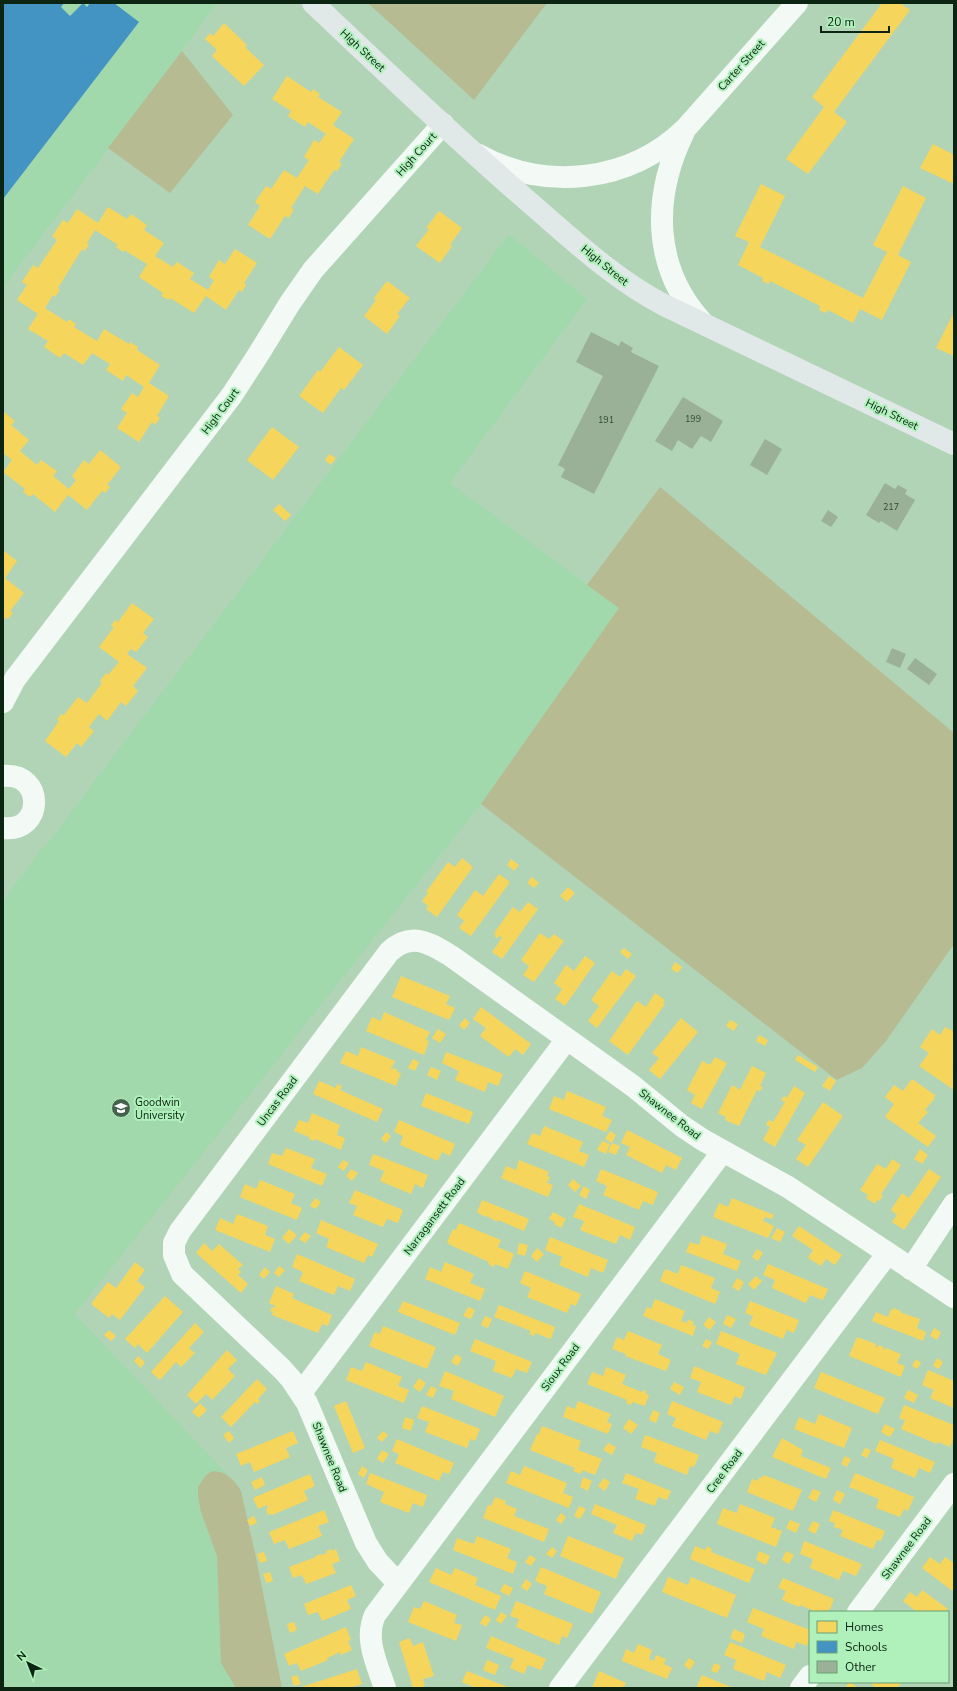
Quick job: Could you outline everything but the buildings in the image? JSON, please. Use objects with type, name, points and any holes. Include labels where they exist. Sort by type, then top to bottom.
[{"type":"main road","name":"High Street","points":[[313,3],[471,150],[556,226],[612,272],[645,295],[954,444]]},
{"type":"street","name":"Carter Street","points":[[471,150],[499,165],[526,173],[554,177],[584,177],[611,171],[642,159],[667,145],[686,128],[797,3]]},
{"type":"street","name":"High Court","points":[[3,702],[15,680],[232,395],[290,303],[313,270],[443,124]]},
{"type":"street","name":"Carter Street","points":[[686,128],[668,172],[662,197],[661,217],[664,252],[672,274],[685,301],[703,323]]},
{"type":"street","points":[[3,775],[17,777],[25,782],[32,790],[35,804],[30,818],[23,824],[14,828],[3,828]]},
{"type":"street","name":"Shawnee Road","points":[[389,952],[398,945],[415,940],[427,942],[451,956],[633,1086],[682,1126],[723,1151],[788,1187],[954,1297]]},
{"type":"street","name":"Uncas Road","points":[[174,1255],[174,1243],[180,1231],[389,952]]},
{"type":"street","name":"Narragansett Road","points":[[301,1393],[567,1039]]},
{"type":"street","name":"Sioux Road","points":[[398,1583],[723,1151]]},
{"type":"street","points":[[911,1269],[954,1204]]},
{"type":"street","name":"Cree Road","points":[[560,1688],[888,1253]]},
{"type":"street","name":"Shawnee Road","points":[[174,1255],[178,1267],[188,1281],[282,1369],[301,1393],[312,1414],[366,1543],[378,1562],[398,1583]]},
{"type":"street","name":"Shawnee Road","points":[[859,1611],[954,1484]]},
{"type":"street","points":[[385,1688],[373,1650],[370,1630],[375,1615],[398,1583]]},
{"type":"street","points":[[801,1688],[809,1677]]},
{"type":"shaded area","points":[[3,3],[217,3],[141,106],[3,287]]},
{"type":"shaded area","points":[[368,3],[547,3],[474,100]]},
{"type":"shaded area","points":[[182,51],[233,115],[170,193],[108,148]]},
{"type":"shaded area","name":"Goodwin University","points":[[509,234],[587,299],[450,483],[619,608],[481,804],[75,1314],[228,1475],[221,1472],[198,1487],[198,1497],[201,1512],[217,1556],[221,1663],[236,1688],[3,1688],[3,902],[41,848],[47,844],[60,827]]},
{"type":"shaded area","points":[[660,487],[954,733],[954,944],[886,1041],[862,1068],[837,1080],[481,804],[619,608],[587,585]]},
{"type":"shaded area","points":[[213,1471],[230,1477],[241,1491],[282,1688],[236,1688],[221,1663],[217,1556],[201,1512],[198,1497],[198,1487],[206,1475]]},
{"type":"place","name":"Goodwin University","points":[[121,1108]]}]
